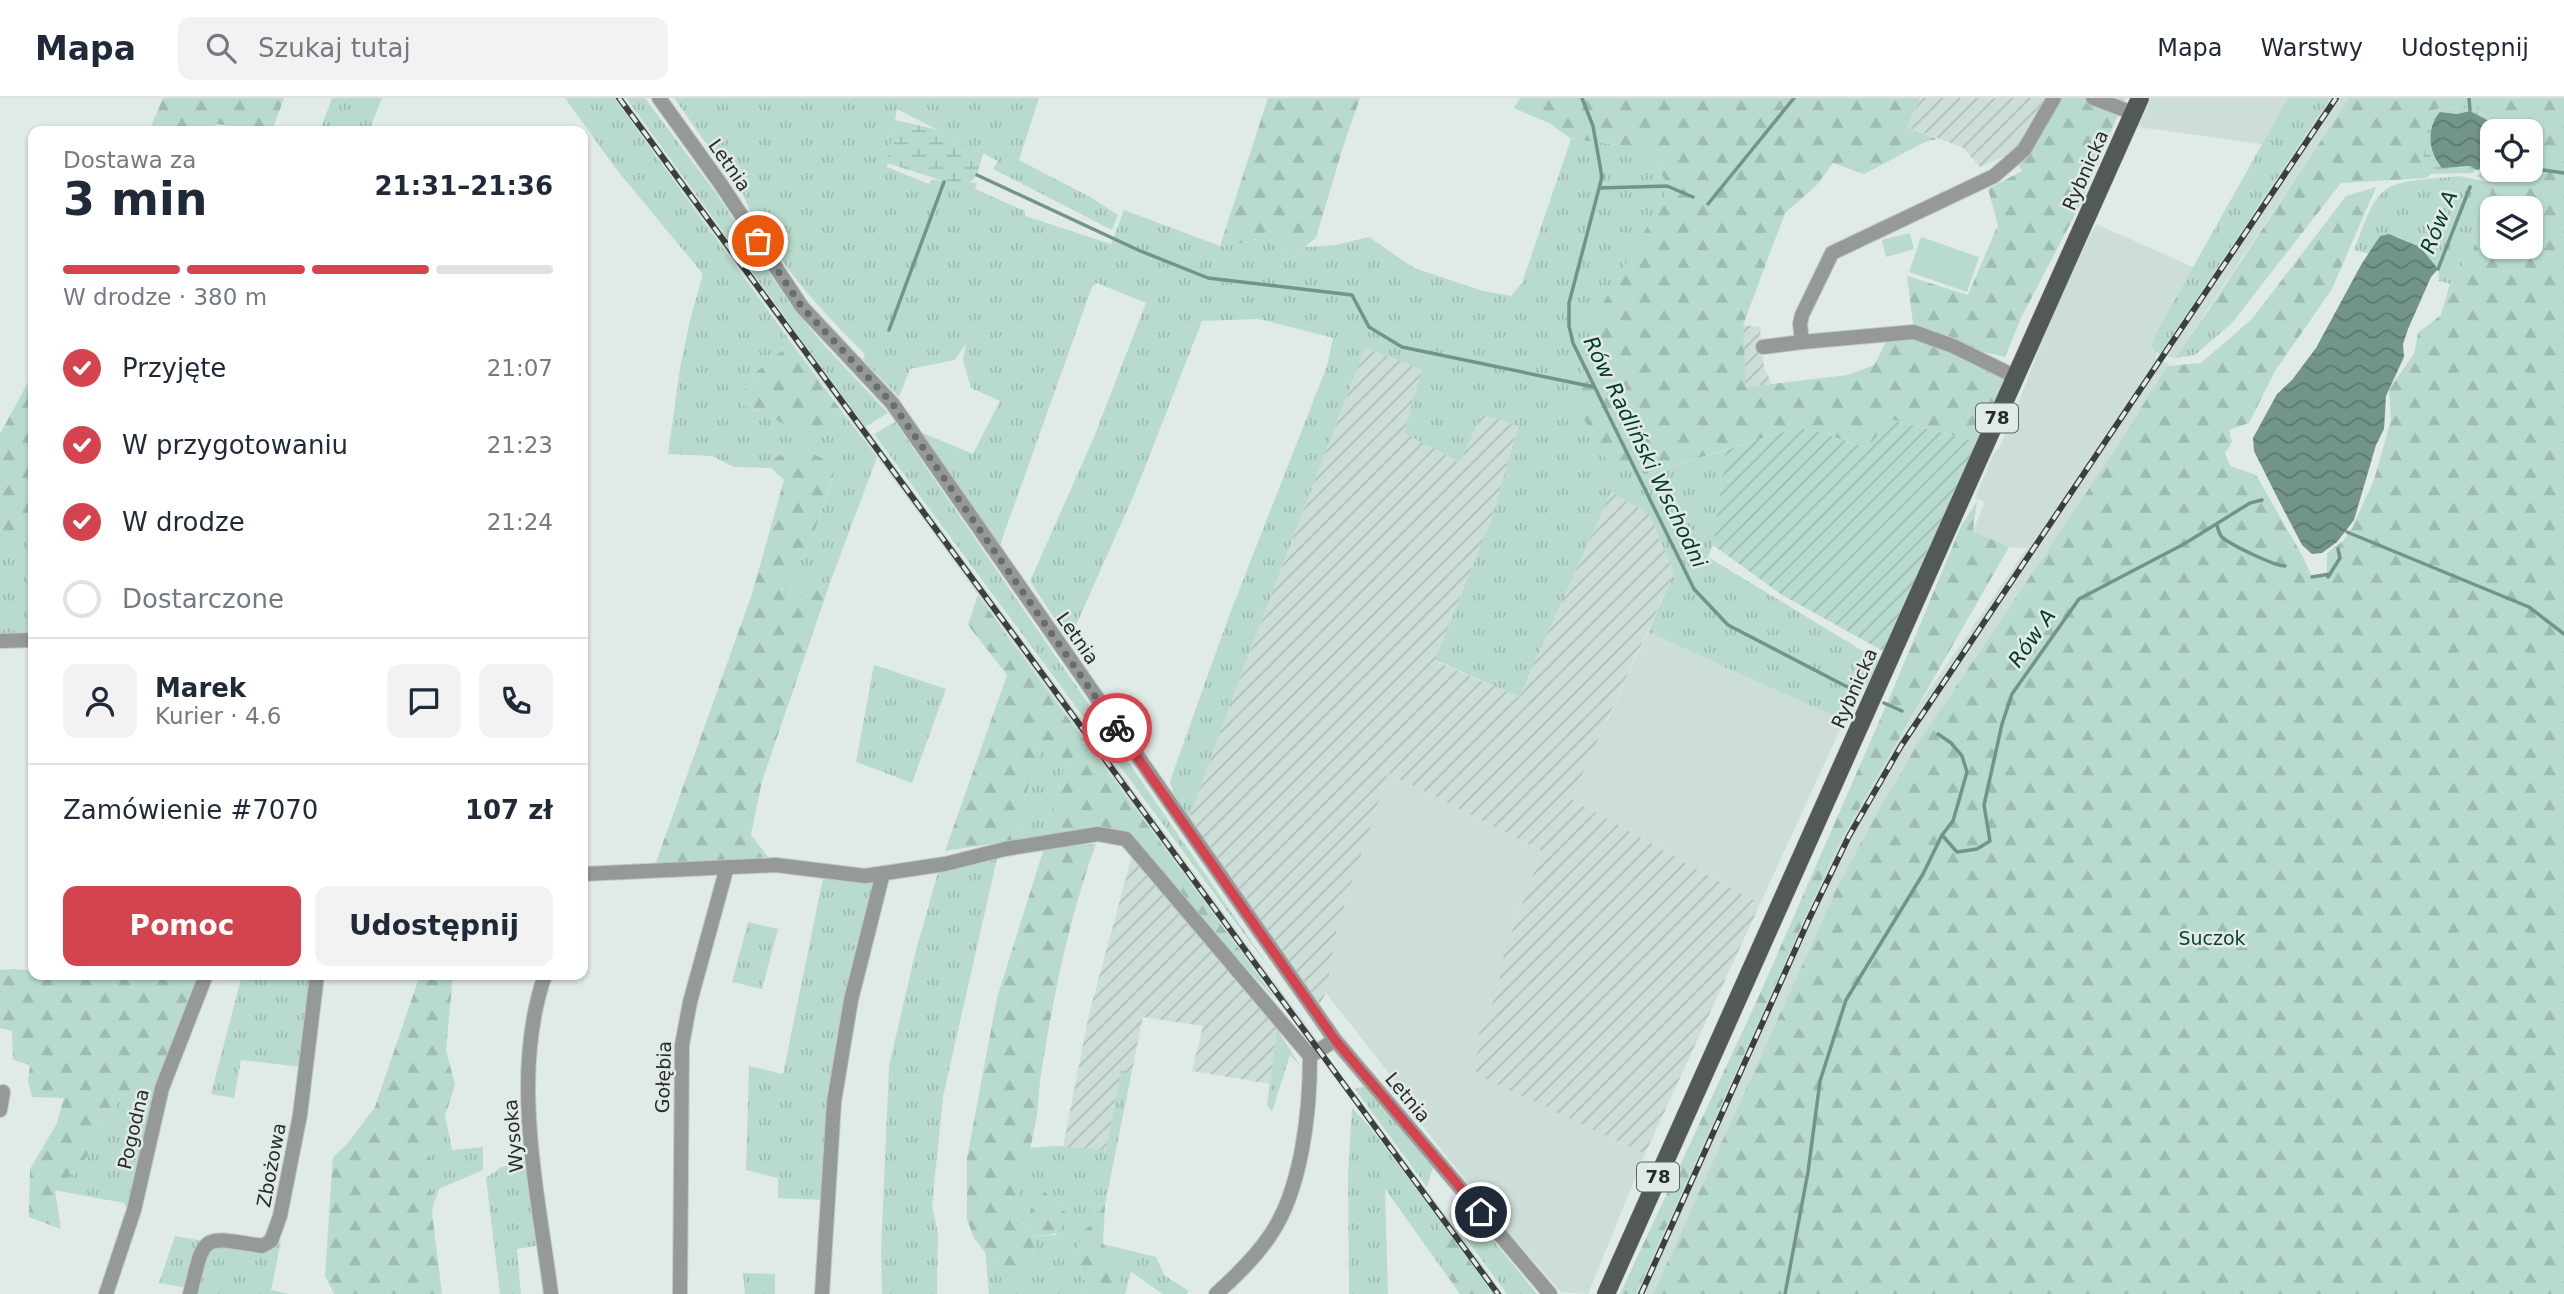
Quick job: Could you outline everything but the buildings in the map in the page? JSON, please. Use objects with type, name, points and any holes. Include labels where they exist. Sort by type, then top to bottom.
[{"type":"main road","name":"Rybnicka","points":[[1606,1294],[2137,106]]},
{"type":"street","name":"Letnia","points":[[659,98],[720,183],[802,307],[892,403],[1335,1040],[1550,1294]]},
{"type":"street","points":[[1802,342],[1801,318],[1832,253],[1994,176],[2024,150],[2054,98]]},
{"type":"street","points":[[2093,98],[2137,106]]},
{"type":"street","points":[[1763,346],[1914,332],[1953,346],[2016,377]]},
{"type":"street","points":[[0,641],[28,640]]},
{"type":"street","points":[[588,874],[776,865],[865,876],[945,864],[1004,849],[1098,834],[1126,839],[1310,1056],[1304,1126],[1292,1187],[1272,1232],[1241,1271],[1216,1294]]},
{"type":"street","name":"Gołębia","points":[[680,1294],[682,1045],[690,1002],[727,867]]},
{"type":"street","points":[[822,1294],[834,1102],[851,1000],[883,873]]},
{"type":"street","name":"Pogodna","points":[[106,1294],[134,1210],[162,1088],[204,980]]},
{"type":"street","name":"Zbożowa","points":[[190,1294],[200,1253],[205,1244],[218,1239],[262,1246],[271,1241],[281,1216],[300,1115],[316,980]]},
{"type":"street","name":"Wysoka","points":[[544,980],[531,1030],[527,1073],[533,1153],[551,1294]]},
{"type":"street","points":[[1310,1056],[1335,1040]]},
{"type":"street","points":[[0,1110],[3,1092]]},
{"type":"shaded area","points":[[614,98],[624,98],[1321,1045],[1314,1047],[1238,949]]},
{"type":"shaded area","points":[[1920,98],[2047,98],[2021,145],[2012,153],[1980,167],[1962,147],[1907,127]]},
{"type":"shaded area","points":[[2151,98],[2288,98],[2262,144],[2138,127]]},
{"type":"shaded area","points":[[2330,98],[2349,98],[2175,358],[2160,354]]},
{"type":"shaded area","points":[[2096,224],[2193,267],[2151,347],[2157,351],[2156,360],[2169,363],[2117,447],[1899,775],[1836,890],[1653,1294],[1636,1294],[1837,847],[1921,702],[2027,548],[2009,547],[1973,531],[1985,502],[1975,498],[2012,419],[2059,298]]},
{"type":"shaded area","points":[[1743,325],[1760,327],[1764,368],[1772,384],[1745,387]]},
{"type":"shaded area","points":[[1365,348],[1423,369],[1405,432],[1459,462],[1482,414],[1518,425],[1493,515],[1435,661],[1519,697],[1611,491],[1650,515],[1674,573],[1571,799],[1760,904],[1645,1154],[1476,1074],[1478,1036],[1497,993],[1504,953],[1542,851],[1388,773],[1337,928],[1326,993],[1320,1004],[1226,878],[1188,822]]},
{"type":"shaded area","points":[[1648,632],[1844,721],[1760,904],[1571,799]]},
{"type":"shaded area","points":[[1388,773],[1542,851],[1504,953],[1497,993],[1478,1036],[1476,1073],[1645,1154],[1588,1294],[1561,1292],[1499,1222],[1493,1211],[1490,1211],[1410,1110],[1416,1105],[1406,1091],[1403,1091],[1326,993],[1337,928]]},
{"type":"shaded area","points":[[1133,852],[1237,976],[1277,1029],[1271,1084],[1192,1071],[1203,1026],[1143,1017],[1132,1071],[1121,1071],[1106,1151],[1063,1147],[1089,1014]]},
{"type":"shaded area","points":[[1325,1053],[1503,1294],[1493,1294],[1320,1056]]},
{"type":"green space","points":[[163,98],[284,98],[274,126],[151,126]]},
{"type":"green space","points":[[332,98],[382,98],[371,126],[322,126]]},
{"type":"green space","points":[[565,98],[614,98],[793,345],[783,345],[782,351],[750,379],[750,409],[787,426],[825,437],[843,413],[877,457],[830,583],[787,604],[797,565],[813,536],[837,466],[776,458],[771,468],[734,467],[712,456],[668,454],[680,368],[703,274],[616,169],[588,130],[588,126],[585,126]]},
{"type":"green space","points":[[626,98],[645,98],[715,192],[792,307],[888,413],[865,427]]},
{"type":"green space","points":[[674,98],[1039,98],[1019,160],[1090,197],[1118,215],[1112,230],[993,169],[998,161],[897,109],[887,167],[929,184],[931,180],[977,183],[975,189],[1025,211],[1025,216],[1111,244],[1124,210],[1220,246],[1251,242],[1275,228],[1292,257],[1305,247],[1335,245],[1369,237],[1414,268],[1483,291],[1511,296],[1522,283],[1571,139],[1643,148],[1670,187],[1648,227],[1646,474],[1726,450],[1713,545],[1708,557],[1881,662],[1844,721],[1648,632],[1674,573],[1650,515],[1611,492],[1519,697],[1435,660],[1493,515],[1518,426],[1482,414],[1460,462],[1404,433],[1422,369],[1365,348],[1188,822],[1176,804],[1170,781],[1229,616],[1327,366],[1333,338],[1259,319],[1202,321],[1136,490],[1069,641],[1030,581],[1094,437],[1146,303],[1097,283],[1092,287],[1000,545],[918,431],[973,454],[1000,401],[971,388],[963,360],[966,344],[955,360],[910,369],[899,397],[863,360],[865,354],[819,307],[779,257],[757,219],[755,224],[742,191],[741,193]]},
{"type":"green space","points":[[1268,98],[1360,98],[1316,238],[1292,257],[1275,228],[1251,242],[1220,246]]},
{"type":"green space","points":[[1520,98],[1920,98],[1907,127],[1937,139],[1927,141],[1864,174],[1833,163],[1816,186],[1785,213],[1743,325],[1746,387],[1848,375],[1874,365],[1886,342],[1910,340],[1913,323],[1907,276],[1968,295],[1998,225],[1988,189],[2022,171],[2012,153],[2021,145],[2047,98],[2125,98],[2082,201],[2021,318],[2005,357],[1976,350],[2005,380],[1978,442],[1893,420],[1866,448],[1808,428],[1783,432],[1646,474],[1607,461],[1579,410],[1578,397],[1594,319],[1670,187],[1643,148],[1571,139],[1551,124],[1514,108]]},
{"type":"green space","points":[[2288,98],[2330,98],[2160,354],[2151,347],[2156,333]]},
{"type":"green space","points":[[2349,98],[2465,98],[2464,109],[2441,108],[2430,111],[2422,166],[2431,174],[2426,178],[2341,183],[2232,323],[2216,299]]},
{"type":"green space","points":[[2465,98],[2475,98],[2477,111],[2491,119],[2485,119],[2470,111],[2457,114],[2441,112],[2431,130],[2430,140],[2433,150],[2460,168],[2470,166],[2476,169],[2474,173],[2431,174],[2422,166],[2430,111],[2441,108],[2463,109]]},
{"type":"green space","name":"Suczok","points":[[2475,98],[2564,98],[2564,1294],[1653,1294],[1836,890],[1920,740],[2117,447],[2167,366],[2201,363],[2252,319],[2346,196],[2376,187],[2332,289],[2275,371],[2249,423],[2229,430],[2232,442],[2225,453],[2230,466],[2256,475],[2311,575],[2327,574],[2327,553],[2343,541],[2352,528],[2374,480],[2391,420],[2389,389],[2414,354],[2418,333],[2441,315],[2450,284],[2473,250],[2480,227],[2480,259],[2543,259],[2543,196],[2489,196],[2493,183],[2491,182],[2543,182],[2543,119],[2491,119],[2477,111]]},
{"type":"green space","points":[[895,120],[939,130],[983,153],[977,175],[965,188],[887,163]]},
{"type":"green space","points":[[2459,176],[2493,183],[2489,196],[2480,196],[2480,227],[2473,250],[2450,284],[2439,281],[2438,269],[2412,245],[2397,237],[2380,236],[2370,254],[2354,250],[2378,197],[2390,187],[2409,181]]},
{"type":"green space","points":[[1910,233],[1914,249],[1886,257],[1882,240]]},
{"type":"green space","points":[[1921,237],[1979,257],[1967,292],[1909,272]]},
{"type":"green space","points":[[2216,299],[2232,323],[2195,355],[2175,358]]},
{"type":"green space","points":[[783,345],[793,345],[843,413],[825,437],[787,426],[741,405],[745,388],[761,368],[782,351]]},
{"type":"green space","points":[[28,382],[28,539],[14,536],[0,565],[0,434]]},
{"type":"green space","points":[[1892,420],[1978,442],[1885,652],[1782,595],[1713,545],[1726,450],[1783,432],[1808,428],[1866,448]]},
{"type":"green space","points":[[895,422],[1273,973],[874,434]]},
{"type":"green space","points":[[790,450],[811,453],[837,465],[813,536],[797,565],[787,603],[830,583],[762,781],[751,835],[768,857],[655,865],[752,594],[784,480],[771,468],[775,458]]},
{"type":"green space","points":[[1977,501],[1973,531],[2009,547],[1837,847],[1636,1294],[1620,1294],[1759,996],[1892,692],[1961,526]]},
{"type":"green space","points":[[14,536],[28,539],[28,635],[0,635],[0,565]]},
{"type":"green space","points":[[978,595],[1278,1002],[1193,912],[1132,838],[1044,836],[1065,767],[1043,741],[1011,841],[945,851],[1007,675],[968,625]]},
{"type":"green space","points":[[874,665],[946,689],[912,783],[856,762]]},
{"type":"green space","points":[[1043,741],[1065,767],[1044,836],[1011,841]]},
{"type":"green space","points":[[1096,844],[1078,898],[1064,954],[1042,1067],[1037,1115],[1011,1224],[1024,1226],[1040,1187],[1066,1213],[1059,1231],[1034,1237],[1033,1265],[1019,1271],[1003,1270],[995,1265],[974,1238],[967,1219],[967,1158],[997,998],[1044,848]]},
{"type":"green space","points":[[998,854],[943,1097],[932,1205],[938,1234],[937,1294],[882,1294],[881,1251],[889,1066],[915,954],[939,869]]},
{"type":"green space","points":[[823,878],[876,880],[823,1200],[778,1198],[778,1178],[746,1170],[749,1066],[783,1074]]},
{"type":"green space","points":[[748,922],[778,929],[762,989],[732,982]]},
{"type":"green space","points":[[0,970],[28,970],[28,980],[201,980],[161,1076],[121,1097],[81,1166],[55,1190],[61,1229],[29,1217],[30,1169],[57,1123],[64,1098],[32,1097],[28,1080],[30,1065],[13,1060],[12,1031],[0,1028]]},
{"type":"green space","points":[[241,980],[313,980],[302,1067],[241,1060],[234,1098],[211,1094]]},
{"type":"green space","points":[[418,980],[453,980],[446,1050],[455,1085],[429,1152],[433,1170],[429,1181],[434,1203],[432,1212],[442,1294],[334,1294],[325,1276],[333,1157],[348,1143],[375,1107]]},
{"type":"green space","points":[[1277,1029],[1301,1067],[1290,1055],[1272,1112],[1267,1106]]},
{"type":"green space","points":[[1121,1071],[1132,1071],[1105,1205],[1095,1204],[1094,1222],[1078,1248],[1089,1294],[989,1294],[985,1251],[995,1265],[1033,1265],[1034,1237],[1056,1235],[1060,1207],[1051,1199],[1035,1199],[1024,1226],[1011,1224],[1030,1148],[1055,1146],[1106,1150]]},
{"type":"green space","points":[[161,1076],[129,1212],[124,1203],[54,1190],[81,1166],[121,1097]]},
{"type":"green space","points":[[1366,1086],[1433,1167],[1427,1187],[1355,1089]]},
{"type":"green space","points":[[1352,1108],[1370,1127],[1440,1220],[1443,1270],[1385,1189],[1388,1294],[1349,1294],[1348,1174]]},
{"type":"green space","points":[[445,1116],[452,1150],[483,1147],[483,1170],[439,1189],[434,1203],[429,1181],[433,1170],[429,1152]]},
{"type":"green space","points":[[530,1158],[541,1245],[517,1249],[521,1294],[500,1294],[486,1178],[500,1168]]},
{"type":"green space","points":[[1457,1196],[1537,1294],[1507,1294],[1449,1216]]},
{"type":"green space","points":[[1095,1204],[1105,1205],[1103,1244],[1116,1262],[1121,1294],[1089,1294],[1078,1262],[1077,1248],[1085,1230],[1094,1222]]},
{"type":"green space","points":[[1440,1220],[1493,1294],[1460,1294],[1443,1270]]},
{"type":"green space","points":[[175,1236],[203,1241],[188,1288],[159,1283]]},
{"type":"green space","points":[[281,1241],[271,1290],[289,1294],[195,1294],[209,1248],[220,1245],[266,1248]]},
{"type":"green space","points":[[1103,1244],[1156,1257],[1164,1275],[1189,1291],[1186,1294],[1163,1294],[1131,1272],[1125,1294],[1121,1294],[1116,1262]]},
{"type":"green space","points":[[743,1273],[775,1274],[775,1294],[745,1294]]},
{"type":"water","points":[[2470,111],[2485,119],[2480,119],[2480,169],[2470,166],[2442,168],[2434,155],[2430,140],[2435,118],[2440,112],[2457,114]]},
{"type":"water","points":[[2389,234],[2420,247],[2438,269],[2431,277],[2408,329],[2403,344],[2404,357],[2386,396],[2384,429],[2376,445],[2354,520],[2337,542],[2322,553],[2312,554],[2302,545],[2277,497],[2254,451],[2253,438],[2277,394],[2292,380],[2316,348],[2361,265],[2380,236]]},
{"type":"waterway","name":"Rów Radliński Wschodni","points":[[1582,98],[1593,126],[1602,177],[1569,303],[1569,326],[1573,343],[1694,589],[1728,625],[1859,693]]},
{"type":"waterway","name":"Rów Radliński Wschodni","points":[[1708,204],[1794,98]]},
{"type":"waterway","name":"Rów A","points":[[2469,98],[2470,110]]},
{"type":"waterway","points":[[2543,170],[2564,173]]},
{"type":"waterway","points":[[977,175],[1138,250],[1208,278],[1352,295],[1369,327],[1402,347],[1594,387]]},
{"type":"waterway","points":[[889,330],[944,182]]},
{"type":"waterway","name":"Rów Radliński Wschodni","points":[[1600,188],[1667,186],[1693,197]]},
{"type":"waterway","name":"Rów A","points":[[2438,269],[2470,187]]},
{"type":"waterway","name":"Rów A","points":[[1942,835],[1957,852],[1977,849],[1990,841],[1984,805],[2002,724],[2012,694],[2079,599],[2184,544],[2250,503],[2262,500]]},
{"type":"waterway","points":[[2217,525],[2221,536],[2233,544],[2262,559],[2285,566]]},
{"type":"waterway","points":[[2347,532],[2529,607],[2564,634]]},
{"type":"waterway","points":[[2328,577],[2340,558],[2338,549]]},
{"type":"waterway","points":[[2312,577],[2330,574]]},
{"type":"waterway","name":"Rów Radliński Wschodni","points":[[1884,703],[1902,711]]},
{"type":"waterway","points":[[1785,1294],[1808,1172],[1820,1081],[1846,1000],[1923,874],[1942,835],[1953,821],[1967,772],[1962,756],[1951,743],[1938,734]]},
{"type":"railway","points":[[619,98],[1498,1294]]},
{"type":"railway","points":[[1641,1294],[1809,919],[1849,836],[1901,746],[2336,98]]},
{"type":"way so far","points":[[758,241],[802,307],[892,403],[1117,728]]},
{"type":"route","points":[[1117,728],[1335,1040],[1481,1212]]}]
